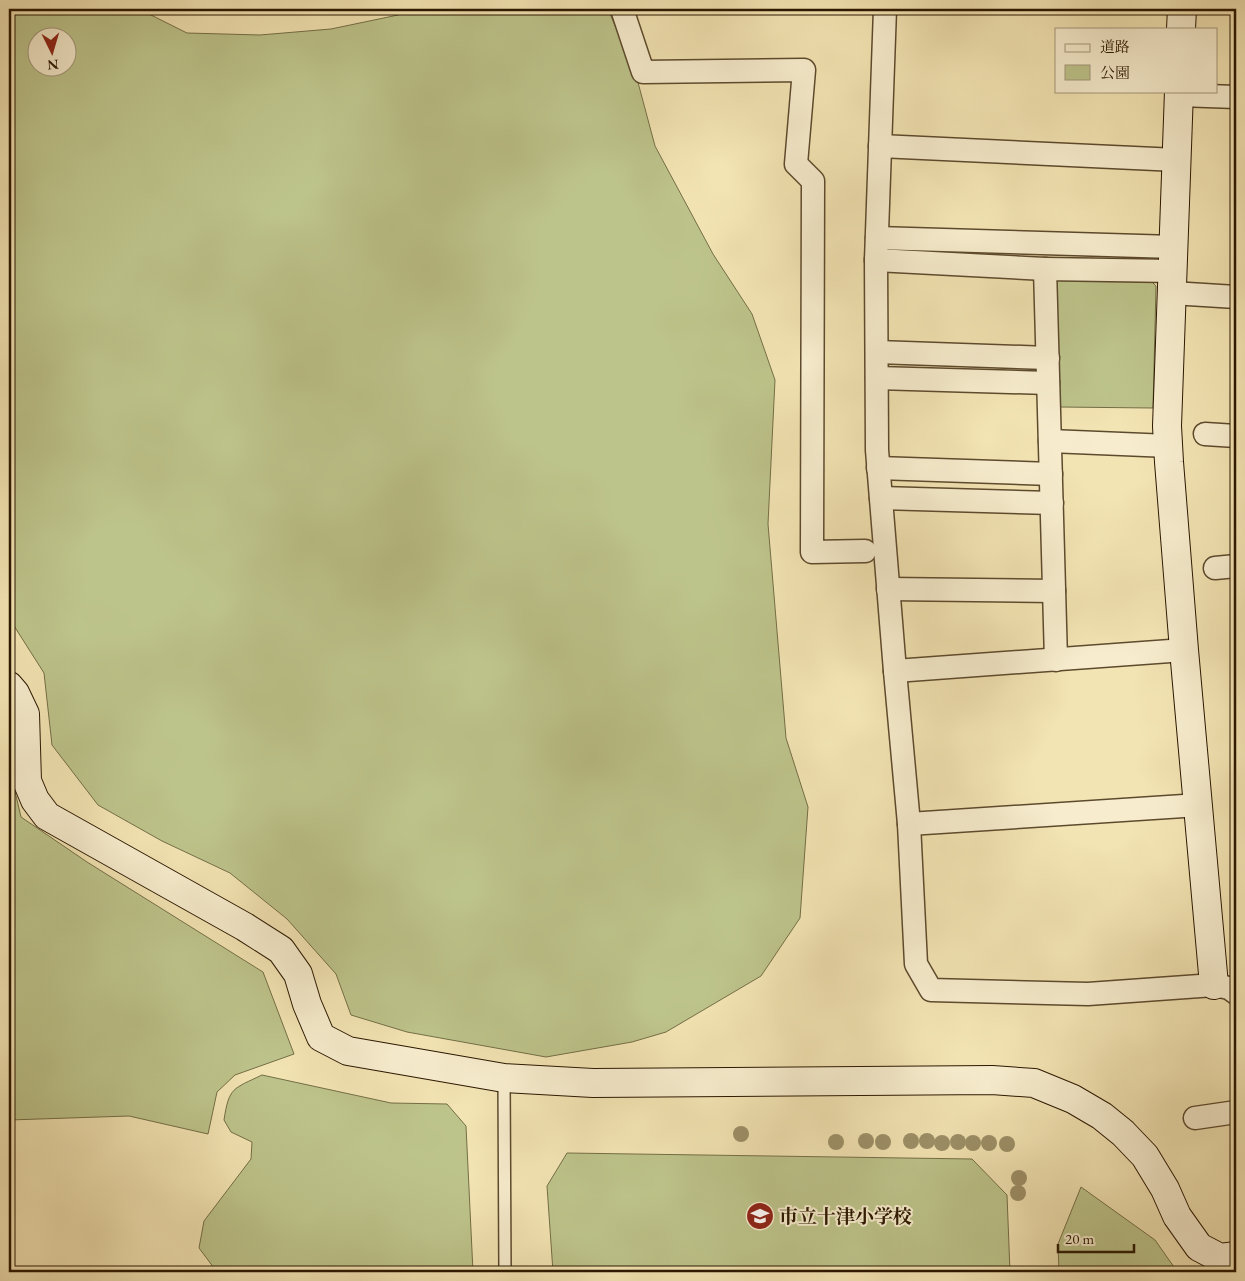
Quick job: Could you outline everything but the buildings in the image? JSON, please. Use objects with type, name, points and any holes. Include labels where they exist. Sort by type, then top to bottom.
[{"type":"street","points":[[622,9],[643,72],[804,70],[796,164],[813,182],[812,552],[865,551]]},
{"type":"street","points":[[885,9],[876,260],[877,450],[910,824],[916,964],[931,990],[1088,994],[1192,988],[1225,989],[1199,805],[1184,650],[1167,426],[1179,93],[1236,97]]},
{"type":"street","points":[[1181,28],[1182,9]]},
{"type":"street","points":[[880,146],[1177,160]]},
{"type":"street","points":[[877,238],[1173,270],[1236,297]]},
{"type":"street","points":[[876,260],[1045,268],[1173,270]]},
{"type":"street","points":[[1045,268],[1056,660]]},
{"type":"street","points":[[877,352],[1048,358]]},
{"type":"street","points":[[877,378],[1048,383]]},
{"type":"street","points":[[1205,434],[1236,436]]},
{"type":"street","points":[[1050,441],[1169,446]]},
{"type":"street","points":[[878,468],[1051,474]]},
{"type":"street","points":[[881,498],[1052,503]]},
{"type":"street","points":[[888,589],[1054,591]]},
{"type":"street","points":[[895,671],[1184,650]]},
{"type":"street","points":[[9,686],[15,693],[25,714],[27,781],[34,800],[47,816],[246,927],[281,950],[298,974],[320,1037],[348,1051],[504,1078],[593,1083],[982,1080],[1034,1083],[1073,1098],[1102,1116],[1145,1156],[1165,1189],[1177,1216],[1199,1247],[1220,1258],[1236,1256]]},
{"type":"street","points":[[910,824],[1199,805]]},
{"type":"street","points":[[1195,1118],[1236,1112]]},
{"type":"lane","points":[[504,1078],[505,1272]]},
{"type":"green space","points":[[9,9],[139,9],[187,33],[260,35],[331,29],[398,15],[409,9],[608,9],[636,75],[655,146],[713,254],[752,314],[775,380],[768,524],[786,738],[808,807],[800,918],[761,976],[666,1032],[632,1042],[546,1057],[407,1032],[351,1015],[336,974],[287,919],[230,873],[162,841],[98,805],[52,745],[44,673],[9,618]]},
{"type":"green space","points":[[1062,277],[1149,279],[1156,286],[1153,408],[1059,407],[1055,284]]},
{"type":"green space","points":[[9,766],[21,817],[87,862],[263,972],[294,1054],[235,1075],[217,1092],[208,1134],[129,1116],[9,1120]]},
{"type":"green space","points":[[262,1075],[391,1103],[447,1104],[466,1126],[473,1272],[217,1272],[199,1248],[204,1221],[251,1159],[252,1142],[231,1132],[224,1120],[226,1109],[234,1090]]},
{"type":"green space","points":[[567,1153],[972,1159],[1007,1195],[1010,1272],[553,1272],[547,1186]]},
{"type":"green space","points":[[1081,1187],[1155,1240],[1174,1267],[1183,1272],[1059,1272],[1058,1244]]},
{"type":"place","name":"市立十津小学校","points":[[760,1216]]}]
